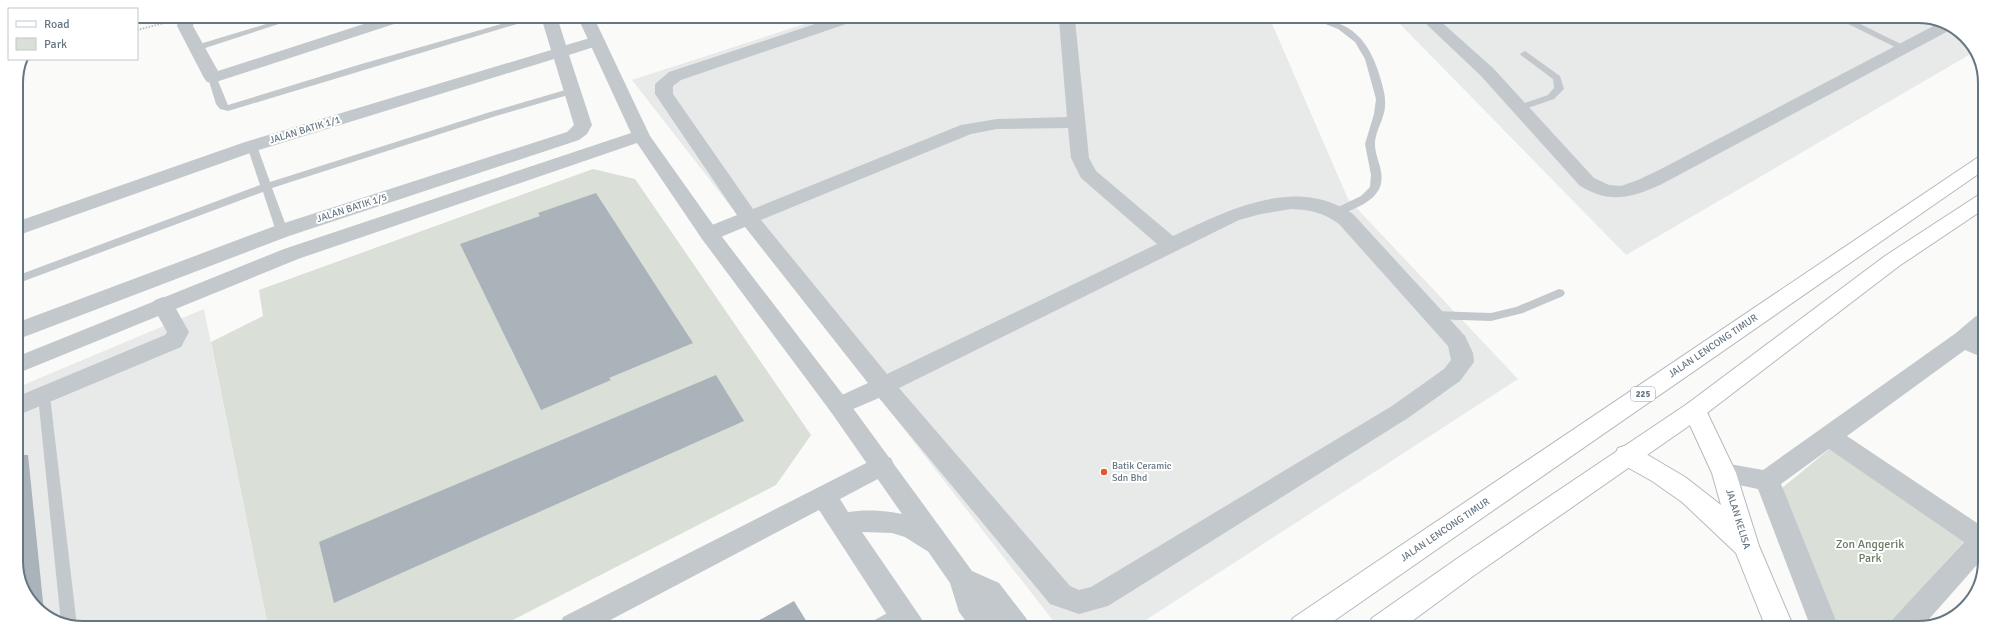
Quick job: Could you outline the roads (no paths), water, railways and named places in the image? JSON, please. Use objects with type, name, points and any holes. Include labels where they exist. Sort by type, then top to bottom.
[{"type":"main road","name":"JALAN LENCONG TIMUR","points":[[1312,621],[1978,166]]},
{"type":"main road","points":[[1391,621],[1627,455],[1695,410],[1892,261],[1978,204]]},
{"type":"main road","name":"JALAN KELISA","points":[[1695,410],[1724,473],[1746,546],[1777,621]]},
{"type":"main road","points":[[1627,455],[1652,467],[1683,487],[1708,507],[1746,546]]},
{"type":"street","points":[[186,23],[185,26],[213,78],[379,23]]},
{"type":"street","name":"JALAN BATIK 1/5","points":[[23,329],[282,231],[573,136],[581,130],[583,125],[559,53],[551,23]]},
{"type":"street","points":[[588,23],[641,136],[709,234],[839,406],[939,545],[962,579],[969,603],[982,621]]},
{"type":"street","points":[[834,23],[675,76],[664,84],[664,94],[749,218],[883,386],[1060,595],[1080,602],[1098,597],[1112,589],[1400,412],[1452,375],[1463,362],[1462,353],[1457,342],[1338,211],[1309,204],[1254,208],[1232,216],[883,386],[839,406]]},
{"type":"street","points":[[1067,23],[1080,158],[1088,174],[1171,245]]},
{"type":"street","points":[[1434,23],[1465,50],[1587,182],[1603,190],[1626,191],[1668,173],[1941,28]]},
{"type":"street","name":"JALAN BATIK 1/1","points":[[23,227],[252,146],[597,41]]},
{"type":"street","points":[[709,234],[967,129],[997,124],[1076,122]]},
{"type":"street","points":[[23,363],[291,254],[641,136]]},
{"type":"street","points":[[23,404],[173,341],[178,332],[163,305]]},
{"type":"street","points":[[1724,473],[1767,481],[1829,437],[1974,345],[1978,336]]},
{"type":"street","points":[[1829,437],[1978,538]]},
{"type":"street","points":[[583,621],[882,465]]},
{"type":"street","points":[[1767,481],[1822,621]]},
{"type":"street","points":[[824,496],[906,619]]},
{"type":"street","points":[[842,524],[875,519],[892,521],[909,526],[925,534],[939,545]]},
{"type":"street","points":[[1909,621],[1978,545]]},
{"type":"street","points":[[962,579],[988,592],[1011,621]]},
{"type":"lane","points":[[196,48],[277,23]]},
{"type":"lane","points":[[213,78],[221,104],[223,107],[228,108],[516,23]]},
{"type":"lane","points":[[1329,23],[1341,27],[1353,35],[1364,46],[1373,64],[1381,102],[1380,110],[1370,137],[1376,179],[1375,186],[1372,192],[1364,198],[1338,211]]},
{"type":"lane","points":[[1851,23],[1904,48]]},
{"type":"lane","points":[[1519,108],[1551,97],[1559,89],[1557,78],[1525,54]]},
{"type":"lane","points":[[23,277],[266,187],[493,114],[572,91]]},
{"type":"lane","points":[[252,146],[282,231]]},
{"type":"lane","points":[[1433,315],[1491,317],[1519,310],[1559,293]]},
{"type":"lane","points":[[44,396],[68,619]]},
{"type":"place","name":"Batik Ceramic Sdn Bhd","points":[[1104,472]]},
{"type":"park label","name":"Zon Anggerik Park","points":[[1870,551]]}]
